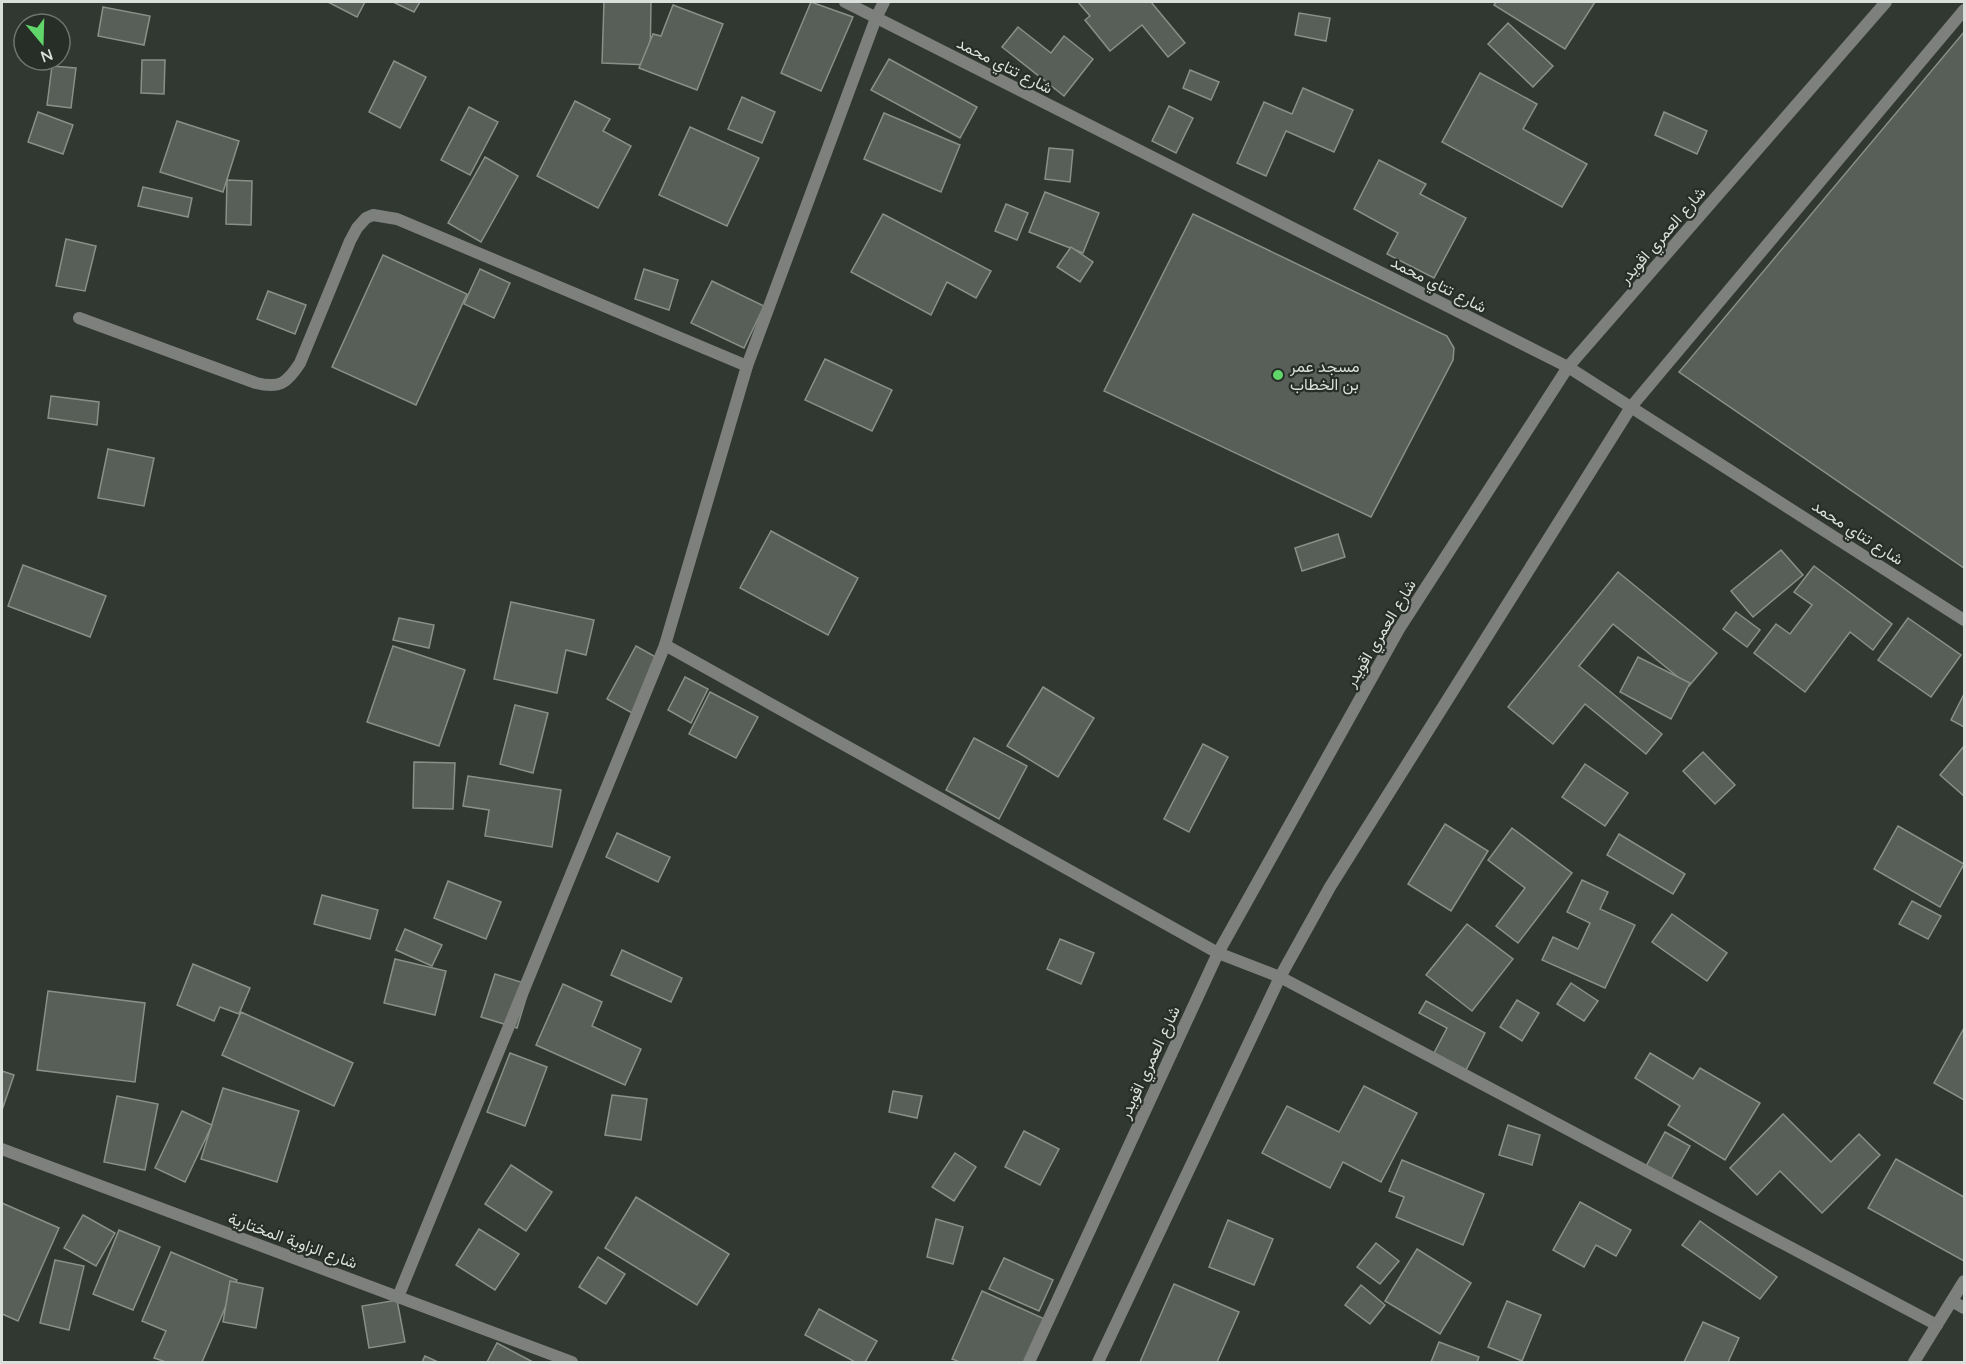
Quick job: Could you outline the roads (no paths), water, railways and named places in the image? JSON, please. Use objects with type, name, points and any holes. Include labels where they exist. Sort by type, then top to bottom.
[{"type":"street","name":"شارع تتاي محمد","points":[[844,2],[1568,367],[1965,620]]},
{"type":"street","points":[[398,1297],[665,645],[747,366],[876,18],[884,2]]},
{"type":"street","name":"شارع العمري اقويدر","points":[[1029,1362],[1218,953],[1399,629],[1568,367],[1886,2]]},
{"type":"street","points":[[1098,1362],[1280,977],[1337,877],[1631,407],[1965,10]]},
{"type":"street","points":[[80,318],[256,383],[268,386],[282,384],[292,376],[300,363],[350,241],[366,218],[373,214],[397,219],[747,366]]},
{"type":"street","points":[[665,645],[1218,953],[1280,977],[1937,1325]]},
{"type":"street","name":"شارع الزاوية المختارية","points":[[2,1149],[572,1362]]},
{"type":"street","points":[[1914,1362],[1965,1281]]},
{"type":"street","points":[[1952,1301],[1965,1308]]},
{"type":"place","name":"مسجد عمر بن الخطاب","points":[[1278,375]]}]
